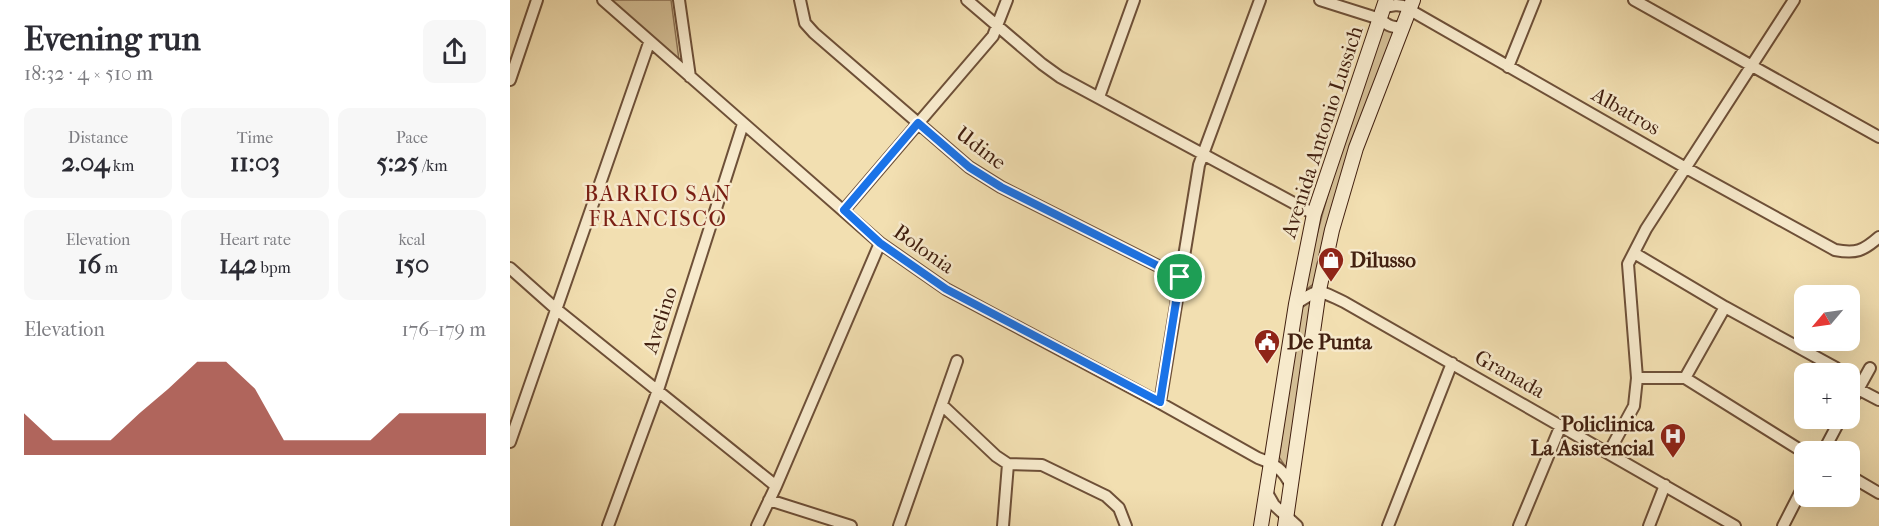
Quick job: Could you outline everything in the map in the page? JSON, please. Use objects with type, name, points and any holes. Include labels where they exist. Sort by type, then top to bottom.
[{"type":"main road","name":"Avenida Antonio Lussich","points":[[1290,523],[1291,486],[1319,290],[1332,230],[1356,148],[1411,6]]},
{"type":"main road","name":"Avenida Antonio Lussich","points":[[1261,526],[1296,304],[1314,214],[1383,9]]},
{"type":"street","points":[[510,80],[537,0]]},
{"type":"street","name":"Bolonia","points":[[603,0],[880,243],[946,289],[1160,402],[1258,458],[1271,462]]},
{"type":"street","points":[[679,0],[690,77]]},
{"type":"street","name":"Udine","points":[[800,0],[805,23],[814,33],[969,167],[1001,187],[1180,277]]},
{"type":"street","points":[[967,0],[1051,70],[1204,156],[1314,214]]},
{"type":"street","points":[[844,210],[993,36],[1007,0]]},
{"type":"street","points":[[1099,97],[1134,0]]},
{"type":"street","points":[[1160,402],[1199,165],[1260,0]]},
{"type":"street","points":[[1320,0],[1383,9],[1387,25],[1395,28],[1403,27]]},
{"type":"street","points":[[1508,67],[1535,0]]},
{"type":"street","points":[[1634,0],[1879,137]]},
{"type":"street","points":[[1609,453],[1634,406],[1638,378],[1628,264],[1646,229],[1794,0]]},
{"type":"street","name":"Albatros","points":[[1383,9],[1396,5],[1411,6],[1508,67],[1835,250],[1850,253],[1865,249],[1879,237]]},
{"type":"street","points":[[510,442],[649,42]]},
{"type":"street","name":"Avelino","points":[[608,526],[658,390],[743,124]]},
{"type":"street","points":[[757,526],[880,243]]},
{"type":"street","points":[[1634,253],[1725,307],[1827,363]]},
{"type":"street","points":[[510,268],[556,309],[776,486]]},
{"type":"street","points":[[1296,304],[1319,290]]},
{"type":"street","name":"Granada","points":[[1319,290],[1452,363],[1736,526]]},
{"type":"street","points":[[1684,378],[1725,307]]},
{"type":"street","points":[[899,526],[957,361]]},
{"type":"street","points":[[1388,526],[1452,363]]},
{"type":"street","points":[[1860,386],[1870,368]]},
{"type":"street","points":[[1638,378],[1684,378],[1794,446]]},
{"type":"street","points":[[1860,390],[1879,400]]},
{"type":"street","points":[[942,405],[996,456],[1008,464],[1042,465],[1073,480],[1113,501],[1124,524]]},
{"type":"street","points":[[1520,526],[1561,425]]},
{"type":"street","points":[[1271,462],[1280,468],[1291,486]]},
{"type":"street","points":[[1003,526],[1008,464]]},
{"type":"street","points":[[1860,482],[1879,493]]},
{"type":"street","points":[[1649,526],[1665,485]]},
{"type":"street","points":[[1266,491],[1274,505],[1290,523]]},
{"type":"street","points":[[769,500],[851,526]]},
{"type":"street","points":[[1783,526],[1794,505]]},
{"type":"shaded area","points":[[610,0],[671,0],[679,60]]},
{"type":"shaded area","points":[[1383,28],[1395,31],[1316,282],[1304,291],[1329,191]]},
{"type":"shaded area","points":[[1313,298],[1287,469],[1279,457],[1301,307]]},
{"type":"place","name":"Dilusso","points":[[1331,283]]},
{"type":"place","name":"De Punta","points":[[1267,365]]},
{"type":"place","name":"Policlinica La Asistencial","points":[[1673,459]]},
{"type":"district","name":"BARRIO SAN FRANCISCO","points":[[658,206]]},
{"type":"route","points":[[918,123],[969,167],[1001,187],[1180,277],[1160,402],[946,289],[880,243],[844,210],[918,123]]}]
